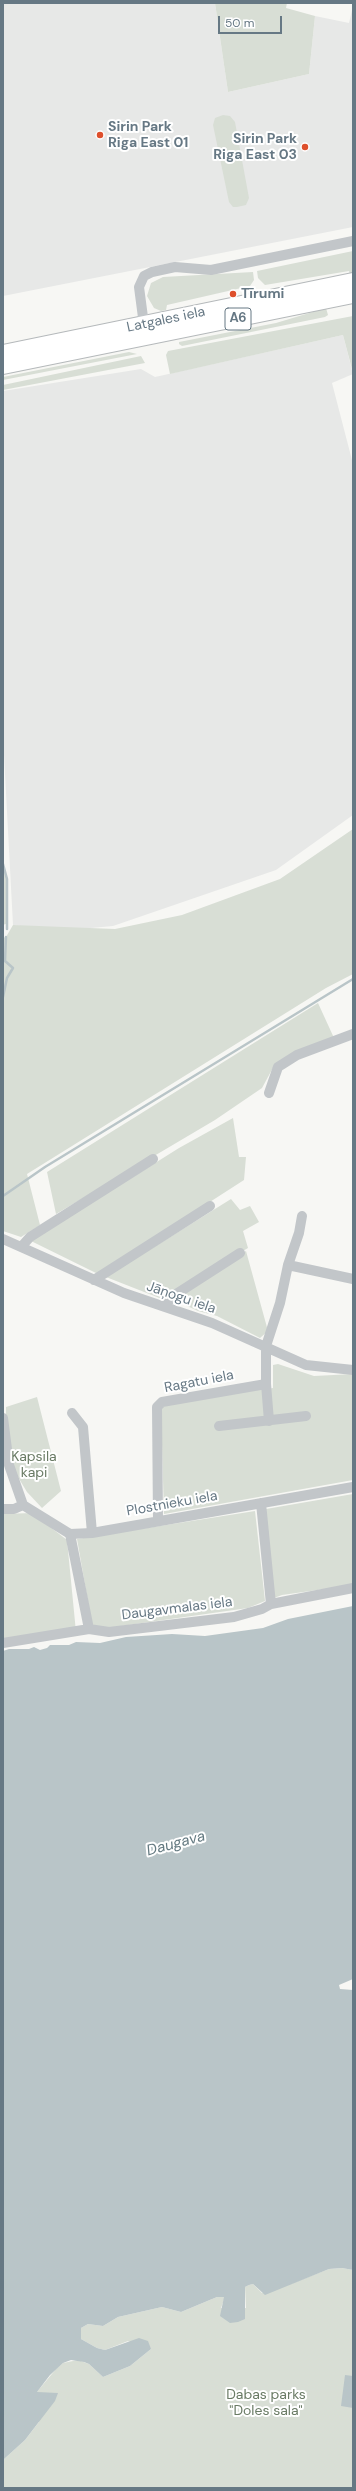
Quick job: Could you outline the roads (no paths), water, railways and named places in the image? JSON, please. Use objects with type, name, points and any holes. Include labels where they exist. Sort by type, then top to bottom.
[{"type":"highway","name":"Latgales iela","points":[[3,366],[353,281]]},
{"type":"highway","name":"Latgales iela","points":[[3,353],[146,331],[353,295]]},
{"type":"street","points":[[146,331],[139,287],[144,276],[152,272],[175,267],[211,270],[353,241]]},
{"type":"street","points":[[269,1093],[278,1066],[297,1055],[353,1034]]},
{"type":"street","points":[[22,1246],[30,1238],[153,1160]]},
{"type":"street","points":[[94,1280],[210,1206]]},
{"type":"street","points":[[269,1421],[266,1384],[266,1346],[280,1303],[288,1265],[299,1234],[302,1216]]},
{"type":"street","name":"Jāņogu iela","points":[[3,1239],[22,1246],[94,1280],[266,1346],[306,1365],[353,1370]]},
{"type":"street","points":[[166,1307],[170,1298],[240,1253]]},
{"type":"street","points":[[288,1265],[353,1279]]},
{"type":"street","name":"Ragatu iela","points":[[158,1520],[157,1407],[162,1402],[266,1384]]},
{"type":"street","points":[[72,1413],[83,1427],[92,1533]]},
{"type":"street","points":[[218,1426],[306,1416]]},
{"type":"street","points":[[3,1418],[9,1465],[24,1505],[70,1534],[89,1629]]},
{"type":"street","name":"Plostnieku iela","points":[[70,1534],[92,1533],[158,1520],[353,1487]]},
{"type":"street","points":[[261,1503],[271,1604]]},
{"type":"street","points":[[3,1509],[14,1509],[24,1505]]},
{"type":"street","name":"Daugavmalas iela","points":[[3,1643],[89,1629],[109,1632],[234,1617],[262,1609],[271,1604],[353,1588]]},
{"type":"water","name":"Daugava","points":[[353,1606],[353,1979],[339,1985],[340,1989],[353,1990],[353,2270],[342,2268],[329,2269],[265,2295],[253,2284],[249,2285],[245,2287],[245,2319],[238,2322],[230,2323],[220,2316],[224,2297],[217,2297],[181,2312],[162,2307],[118,2317],[103,2326],[88,2324],[81,2328],[81,2339],[97,2348],[105,2350],[139,2338],[148,2341],[151,2349],[130,2366],[103,2377],[89,2364],[84,2362],[71,2360],[63,2363],[50,2375],[37,2392],[58,2393],[55,2401],[25,2440],[3,2460],[3,1651],[9,1649],[29,1649],[34,1647],[40,1650],[47,1648],[50,1645],[69,1645],[76,1642],[100,1643],[126,1637],[172,1634],[205,1636],[263,1628],[288,1619]]},
{"type":"water","points":[[345,2375],[353,2376],[353,2408],[341,2406]]},
{"type":"waterway","points":[[3,864],[7,879],[7,929]]},
{"type":"waterway","points":[[3,997],[7,978],[13,968],[5,961],[6,937]]},
{"type":"waterway","points":[[3,1196],[45,1167],[353,979]]},
{"type":"place","name":"Sirin Park Riga East 01","points":[[100,135]]},
{"type":"place","name":"Sirin Park Riga East 03","points":[[305,147]]},
{"type":"place","name":"Tīrumi","points":[[233,294]]},
{"type":"park label","name":"Kapsila kapi","points":[[34,1466]]},
{"type":"park label","name":"Dabas parks \"Doles sala\"","points":[[266,2404]]}]
